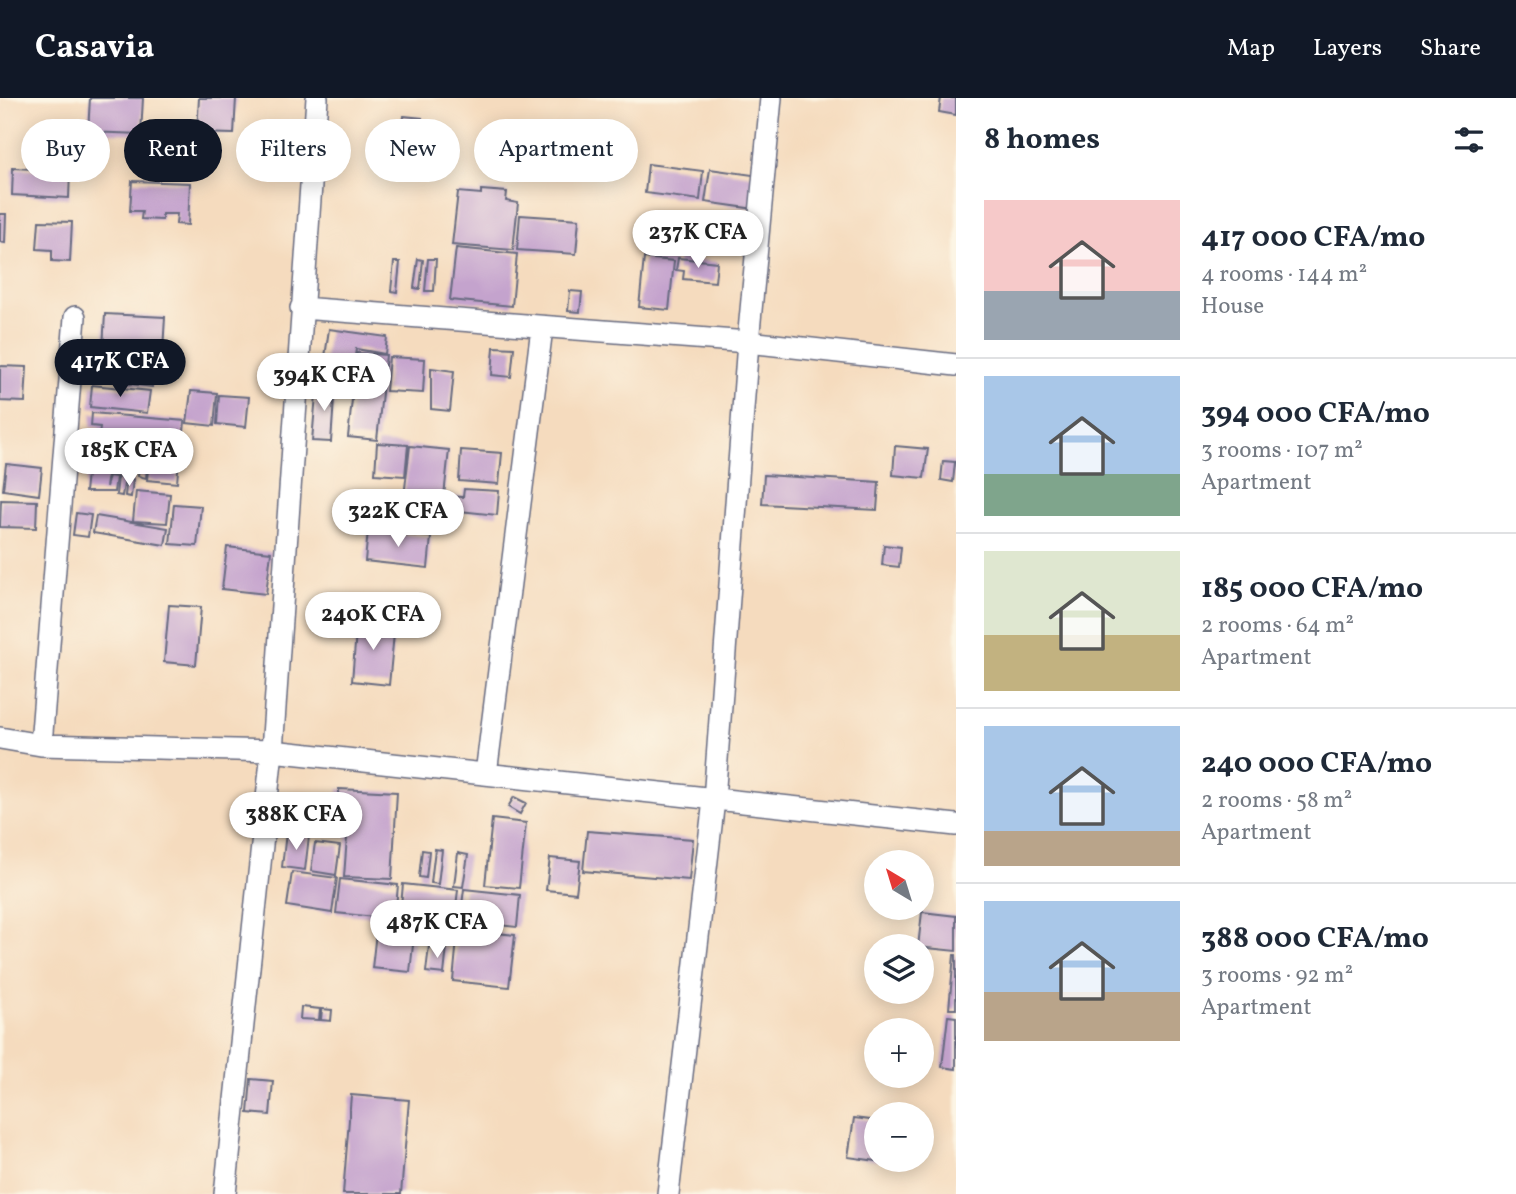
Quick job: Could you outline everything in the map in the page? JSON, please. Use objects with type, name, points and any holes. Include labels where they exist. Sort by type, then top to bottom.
[{"type":"street","points":[[225,1194],[272,751],[317,98]]},
{"type":"street","points":[[668,1194],[713,800],[748,342],[771,98]]},
{"type":"street","points":[[301,308],[748,342],[956,365]]},
{"type":"street","points":[[41,745],[75,317]]},
{"type":"street","points":[[486,774],[542,328]]},
{"type":"street","points":[[0,738],[41,745],[272,751],[956,825]]},
{"type":"building","points":[[90,98],[143,98],[142,119],[124,119],[124,133],[110,133],[110,119],[89,119]]},
{"type":"building","points":[[199,98],[236,98],[234,134],[222,134],[222,119],[198,119]]},
{"type":"building","points":[[941,98],[956,98],[956,115],[939,112]]},
{"type":"building","points":[[404,116],[422,118],[422,119],[404,119]]},
{"type":"building","points":[[648,164],[703,171],[700,200],[645,193]]},
{"type":"building","points":[[13,168],[21,168],[21,182],[70,182],[69,198],[12,195]]},
{"type":"building","points":[[710,169],[760,176],[755,209],[705,202]]},
{"type":"building","points":[[132,182],[190,183],[188,225],[176,224],[177,214],[162,214],[162,220],[141,219],[142,211],[130,211]]},
{"type":"building","points":[[481,190],[507,192],[506,201],[518,203],[513,250],[452,245],[458,192],[481,194]]},
{"type":"building","points":[[0,214],[6,214],[5,243],[0,242]]},
{"type":"building","points":[[520,215],[579,219],[576,254],[517,250]]},
{"type":"building","points":[[39,221],[72,222],[70,262],[52,261],[52,250],[37,249]]},
{"type":"building","points":[[456,248],[517,254],[512,306],[450,300]]},
{"type":"building","points":[[644,258],[674,261],[669,310],[639,307]]},
{"type":"building","points":[[678,258],[717,262],[715,282],[683,279],[684,271],[676,270]]},
{"type":"building","points":[[418,259],[423,260],[420,289],[414,288]]},
{"type":"building","points":[[428,259],[436,259],[434,291],[425,291]]},
{"type":"building","points":[[394,262],[400,262],[397,292],[391,291]]},
{"type":"building","points":[[570,291],[582,292],[580,312],[568,311]]},
{"type":"building","points":[[105,314],[165,317],[163,350],[103,348]]},
{"type":"building","points":[[329,329],[387,337],[385,354],[356,349],[351,382],[322,378]]},
{"type":"building","points":[[494,347],[514,348],[511,377],[492,375]]},
{"type":"building","points":[[357,353],[386,355],[377,440],[348,437]]},
{"type":"building","points":[[132,355],[155,358],[152,387],[129,384]]},
{"type":"building","points":[[389,357],[425,359],[423,393],[386,391]]},
{"type":"building","points":[[0,366],[27,367],[25,402],[0,401]]},
{"type":"building","points":[[431,368],[454,371],[450,411],[431,409]]},
{"type":"building","points":[[317,383],[335,385],[331,442],[312,441]]},
{"type":"building","points":[[92,385],[150,391],[147,413],[90,407]]},
{"type":"building","points":[[191,391],[217,393],[214,426],[187,423]]},
{"type":"building","points":[[219,395],[249,397],[246,427],[217,424]]},
{"type":"building","points":[[92,413],[185,421],[183,442],[99,435],[100,427],[91,426]]},
{"type":"building","points":[[141,442],[149,443],[148,452],[140,451]]},
{"type":"building","points":[[151,443],[180,446],[177,483],[147,480]]},
{"type":"building","points":[[377,443],[408,445],[405,476],[375,474]]},
{"type":"building","points":[[410,446],[449,450],[444,496],[463,497],[464,489],[499,491],[497,515],[403,505]]},
{"type":"building","points":[[895,446],[928,449],[924,478],[893,475]]},
{"type":"building","points":[[461,450],[502,453],[499,484],[459,481]]},
{"type":"building","points":[[141,454],[148,455],[147,465],[140,464]]},
{"type":"building","points":[[943,461],[955,462],[953,482],[941,480]]},
{"type":"building","points":[[6,464],[42,468],[39,495],[3,490]]},
{"type":"building","points":[[139,466],[147,467],[146,478],[138,476]]},
{"type":"building","points":[[87,473],[108,475],[106,487],[109,476],[116,477],[114,492],[85,492]]},
{"type":"building","points":[[764,475],[879,482],[877,510],[762,504]]},
{"type":"building","points":[[118,477],[125,478],[122,496],[116,495]]},
{"type":"building","points":[[127,478],[133,479],[131,497],[125,496]]},
{"type":"building","points":[[136,491],[170,494],[167,523],[133,521]]},
{"type":"building","points":[[1,500],[37,501],[36,528],[0,527]]},
{"type":"building","points":[[174,504],[201,506],[197,546],[170,544]]},
{"type":"building","points":[[76,513],[91,515],[88,537],[73,535]]},
{"type":"building","points":[[96,516],[168,528],[165,545],[93,533]]},
{"type":"building","points":[[368,531],[431,537],[428,568],[365,561]]},
{"type":"building","points":[[884,545],[901,547],[899,567],[882,565]]},
{"type":"building","points":[[227,547],[271,552],[266,594],[222,589]]},
{"type":"building","points":[[169,605],[201,607],[196,665],[164,662]]},
{"type":"building","points":[[357,620],[395,623],[389,685],[352,681]]},
{"type":"building","points":[[339,789],[397,792],[392,879],[344,877],[347,837],[337,836]]},
{"type":"building","points":[[514,797],[526,803],[520,814],[508,807]]},
{"type":"building","points":[[492,819],[526,823],[519,888],[485,885]]},
{"type":"building","points":[[587,831],[693,839],[689,880],[583,871]]},
{"type":"building","points":[[286,833],[309,836],[305,870],[282,867]]},
{"type":"building","points":[[315,843],[340,846],[336,875],[311,871]]},
{"type":"building","points":[[435,849],[442,850],[438,884],[431,883]]},
{"type":"building","points":[[422,850],[429,851],[426,878],[419,877]]},
{"type":"building","points":[[458,853],[468,855],[463,887],[454,886]]},
{"type":"building","points":[[550,858],[580,861],[576,893],[546,890]]},
{"type":"building","points":[[292,872],[337,878],[332,913],[287,906]]},
{"type":"building","points":[[340,879],[398,885],[395,919],[336,913]]},
{"type":"building","points":[[403,884],[458,890],[454,923],[400,917]]},
{"type":"building","points":[[464,889],[520,895],[517,927],[460,921]]},
{"type":"building","points":[[934,913],[956,916],[956,951],[934,949],[934,934],[919,934],[921,920],[934,920]]},
{"type":"building","points":[[458,929],[515,935],[509,987],[453,981]]},
{"type":"building","points":[[376,932],[414,936],[410,972],[372,968]]},
{"type":"building","points":[[429,946],[447,947],[444,974],[426,972]]},
{"type":"building","points":[[954,955],[956,1009],[949,1009]]},
{"type":"building","points":[[301,1007],[320,1009],[319,1020],[300,1019]]},
{"type":"building","points":[[322,1009],[332,1010],[331,1021],[321,1020]]},
{"type":"building","points":[[948,1016],[956,1017],[956,1069],[942,1067]]},
{"type":"building","points":[[251,1079],[273,1081],[270,1115],[248,1113]]},
{"type":"building","points":[[351,1095],[409,1100],[401,1194],[343,1194]]},
{"type":"building","points":[[854,1118],[864,1119],[864,1159],[848,1157]]}]
